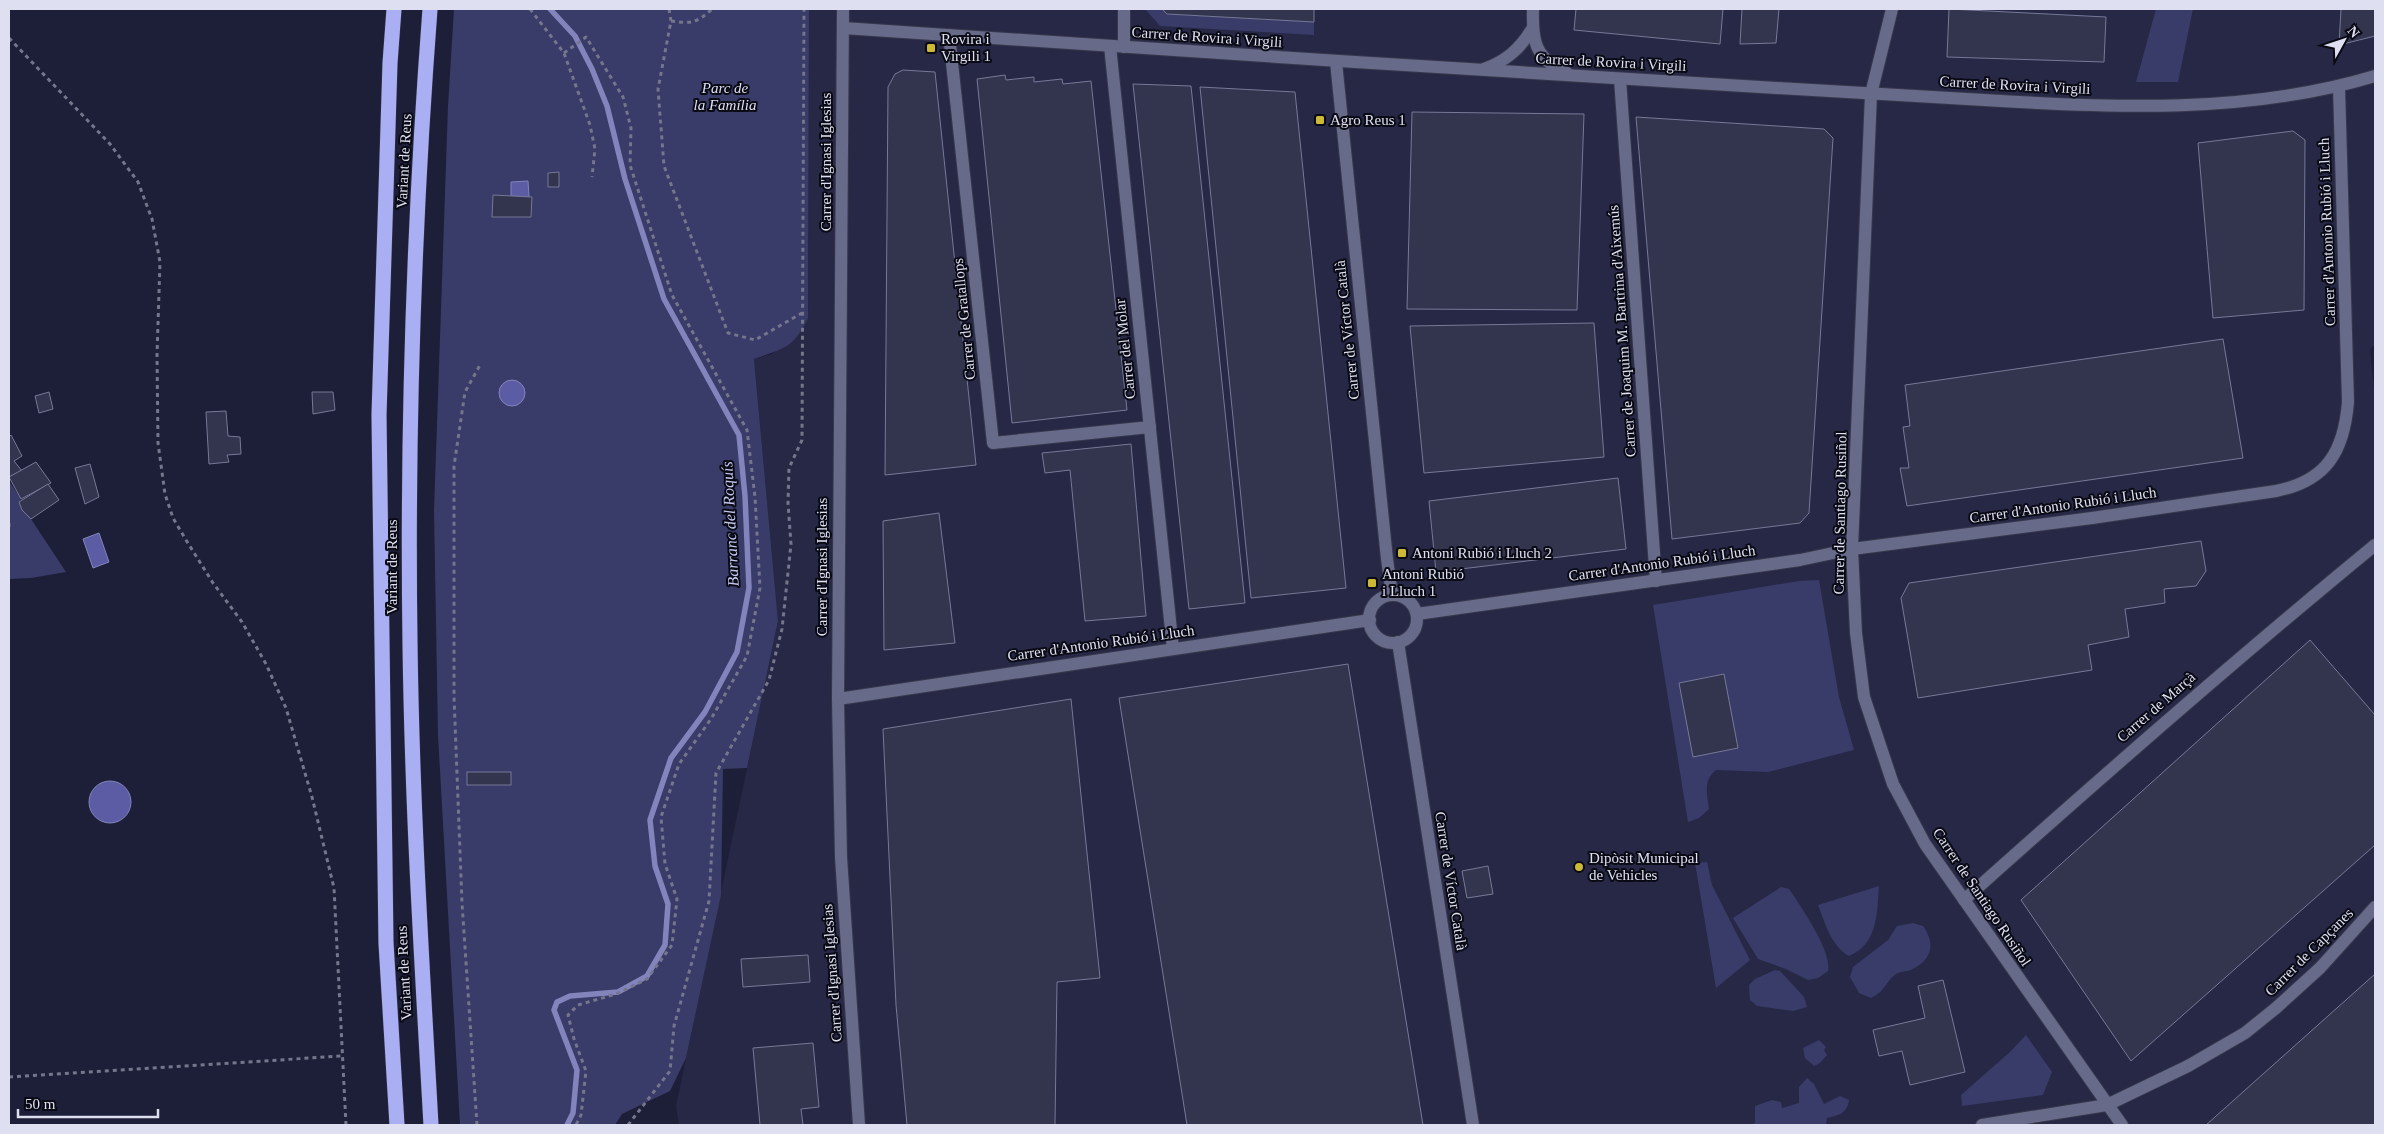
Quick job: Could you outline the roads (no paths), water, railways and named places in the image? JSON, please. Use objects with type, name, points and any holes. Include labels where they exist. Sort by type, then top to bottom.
[{"type":"highway","name":"Variant de Reus","points":[[394,9],[390,63],[379,415],[386,943],[396,1125]]},
{"type":"highway","name":"Variant de Reus","points":[[430,9],[410,409],[410,643],[416,877],[431,1125]]},
{"type":"street","name":"Carrer d'Ignasi Iglesias","points":[[843,9],[838,699],[841,857],[859,1125]]},
{"type":"street","points":[[1124,9],[1124,47]]},
{"type":"street","points":[[1533,9],[1532,29],[1536,46],[1543,57],[1554,67],[1583,77]]},
{"type":"street","name":"Carrer de Santiago Rusiñol","points":[[1892,9],[1872,94],[1852,549],[1856,633],[1864,697],[1893,784],[1925,844],[2122,1125]]},
{"type":"street","name":"Carrer de Rovira i Virgili","points":[[843,28],[1583,77],[1872,94],[2137,106],[2213,103],[2277,97],[2339,87],[2375,76]]},
{"type":"street","points":[[1479,70],[1500,63],[1512,55],[1523,44],[1532,29]]},
{"type":"street","name":"Carrer de Gratallops","points":[[950,35],[994,443],[1150,427]]},
{"type":"street","name":"Carrer del Molar","points":[[1110,46],[1173,649]]},
{"type":"street","name":"Carrer de Víctor Català","points":[[1336,62],[1392,595]]},
{"type":"street","name":"Carrer de Joaquim M. Bartrina d'Aixemús","points":[[1620,79],[1656,580]]},
{"type":"street","name":"Carrer d'Antonio Rubió i Lluch","points":[[1417,614],[1800,560],[1852,549],[2092,518],[2290,489],[2316,475],[2336,454],[2341,443],[2346,424],[2348,402],[2339,87]]},
{"type":"street","name":"Carrer de Marçà","points":[[1964,900],[2164,722],[2276,626],[2375,545]]},
{"type":"street","points":[[1392,595],[1406,599],[1414,607],[1417,614],[1417,622],[1413,632],[1405,640],[1398,642],[1387,642],[1377,636],[1370,620],[1372,609],[1376,603],[1392,595]]},
{"type":"street","name":"Carrer d'Antonio Rubió i Lluch","points":[[838,699],[1370,620]]},
{"type":"street","name":"Carrer de Víctor Català","points":[[1398,642],[1473,1125]]},
{"type":"street","name":"Carrer de Capçanes","points":[[1982,1125],[2107,1105],[2188,1066],[2245,1032],[2276,1008],[2320,968],[2375,907]]},
{"type":"waterway","name":"Barranc del Roquís","points":[[550,9],[575,36],[592,69],[607,106],[625,179],[664,299],[739,435],[745,496],[749,588],[737,652],[705,712],[671,758],[650,820],[655,866],[668,904],[665,945],[647,976],[618,992],[570,996],[557,1002],[554,1010],[577,1070],[573,1113],[567,1125]]},
{"type":"place","name":"Rovira i Virgili 1","points":[[931,48]]},
{"type":"place","name":"Agro Reus 1","points":[[1320,120]]},
{"type":"place","name":"Antoni Rubió i Lluch 2","points":[[1402,553]]},
{"type":"place","name":"Antoni Rubió i Lluch 1","points":[[1372,583]]},
{"type":"place","name":"Dipòsit Municipal de Vehicles","points":[[1579,867]]},
{"type":"park label","name":"Parc de la Família","points":[[725,96]]}]
